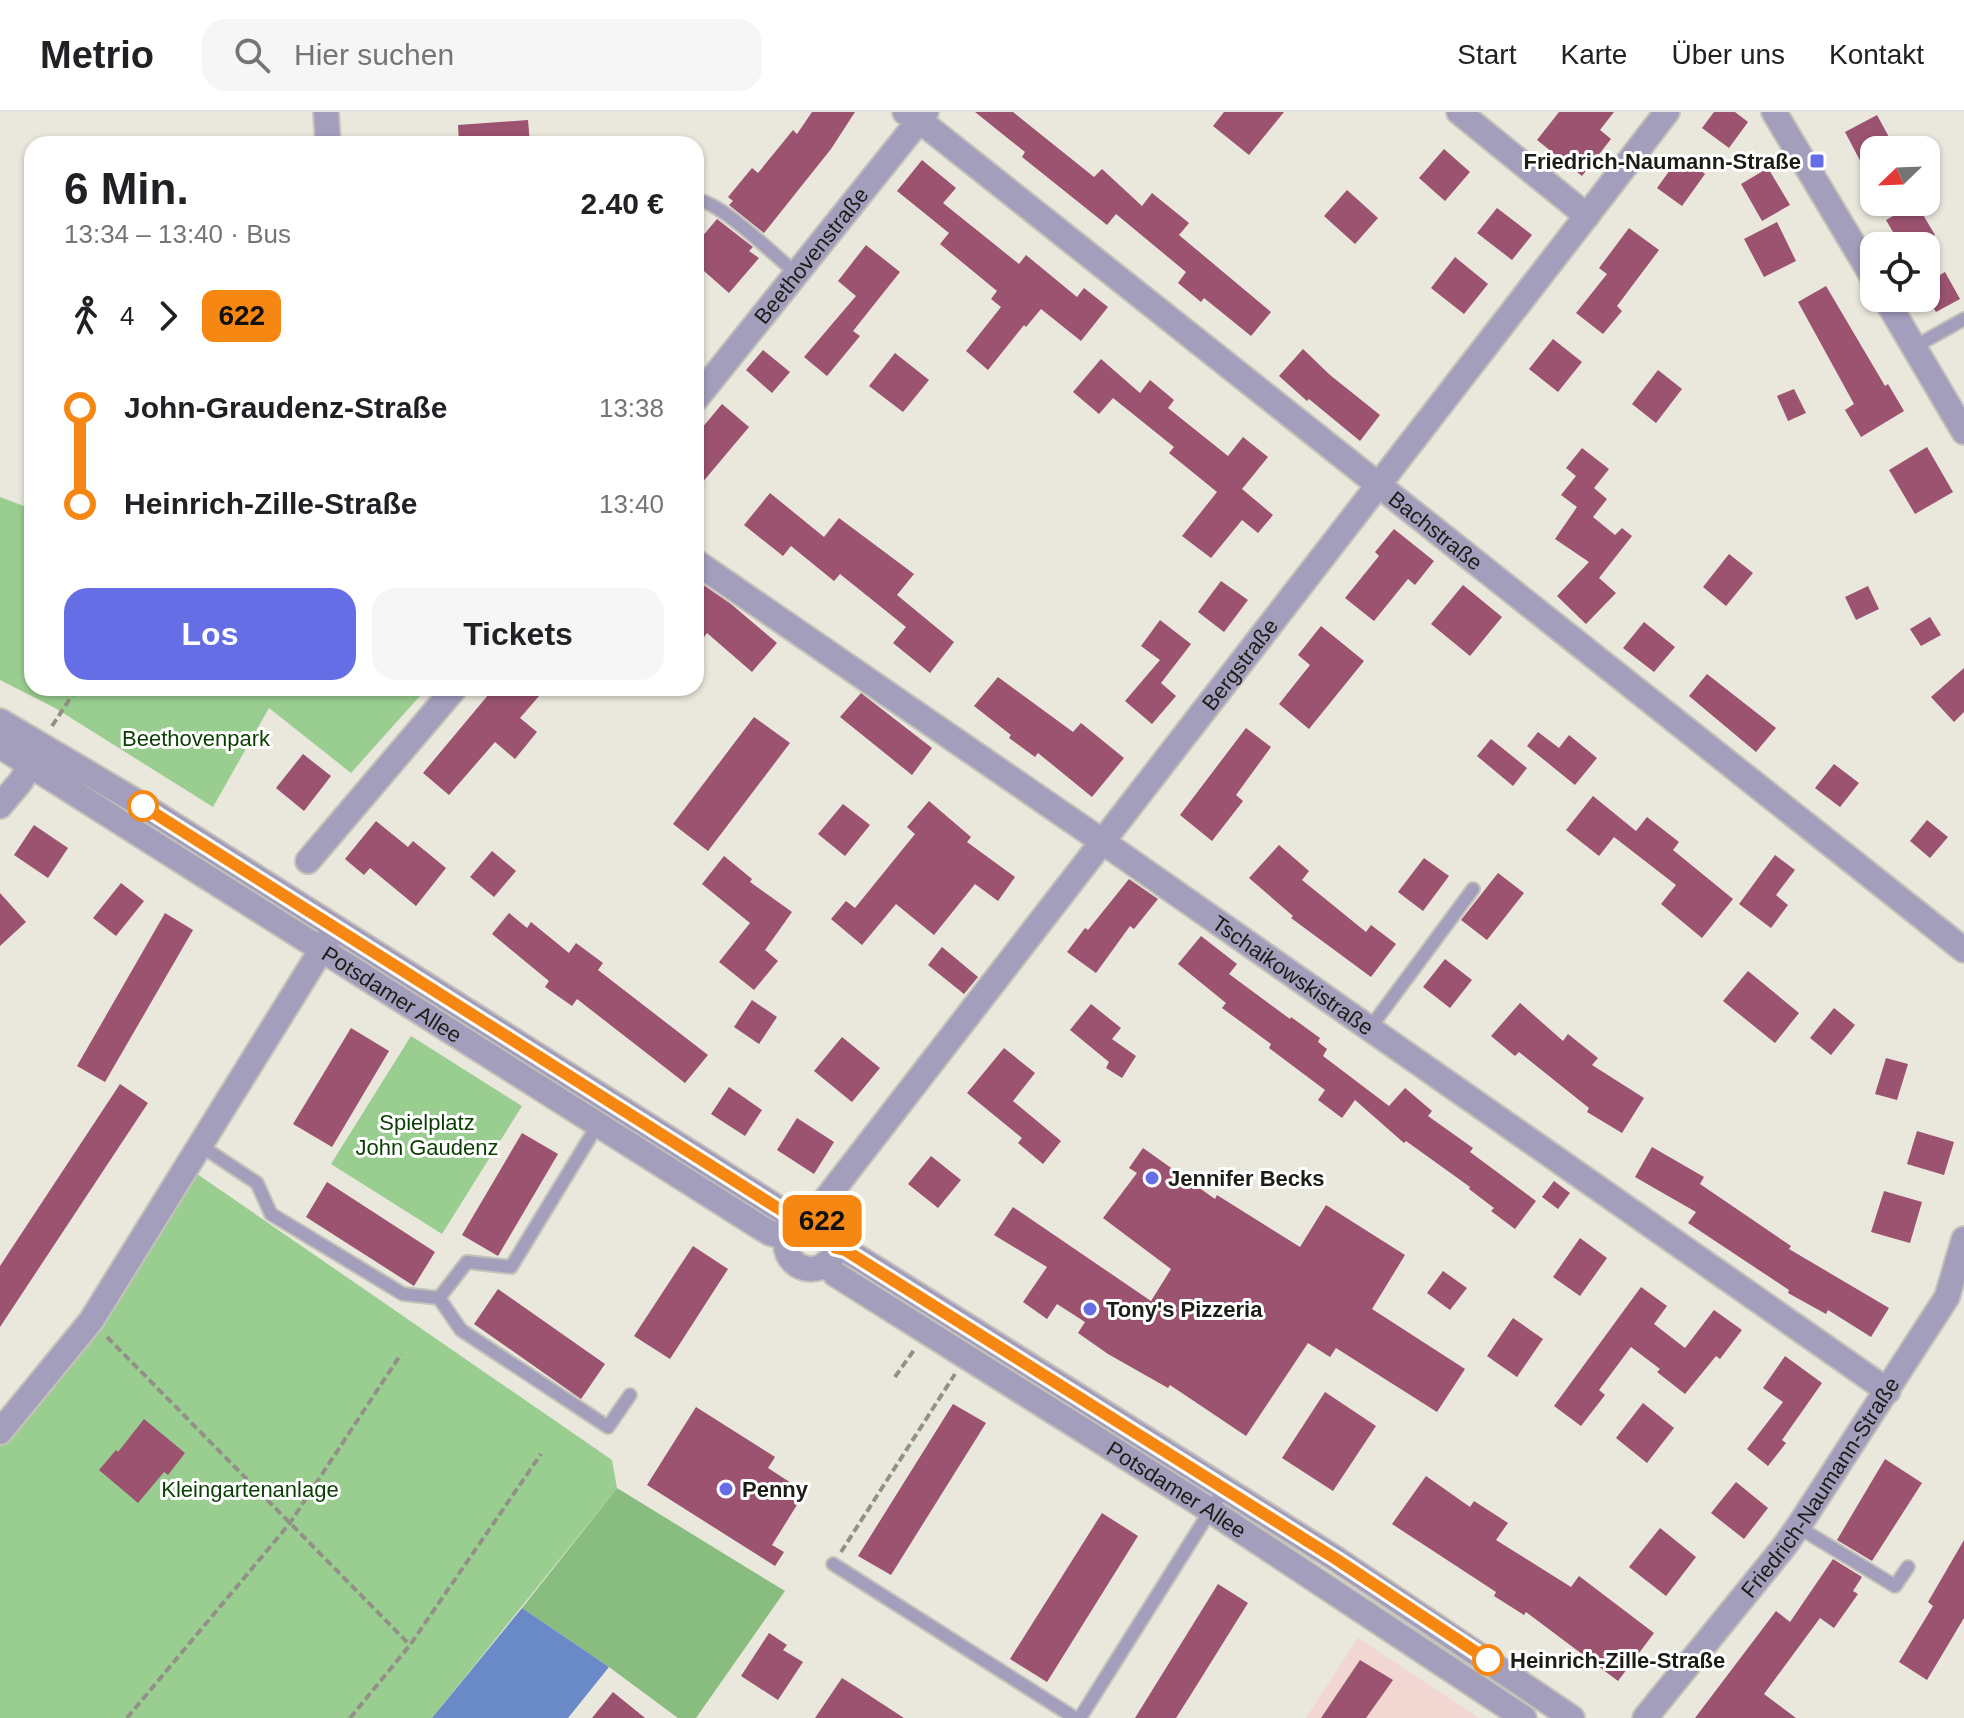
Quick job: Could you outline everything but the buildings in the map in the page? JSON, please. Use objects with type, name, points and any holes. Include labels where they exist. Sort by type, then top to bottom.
[{"type":"street","points":[[326,112],[328,136]]},
{"type":"street","points":[[1459,112],[1587,216]]},
{"type":"street","name":"Bergstraße","points":[[800,1227],[826,1199],[1667,112]]},
{"type":"street","points":[[1774,112],[1860,256]]},
{"type":"street","name":"Beethovenstraße","points":[[704,389],[917,115]]},
{"type":"street","name":"Bachstraße","points":[[917,115],[1964,950]]},
{"type":"street","points":[[1893,312],[1964,432]]},
{"type":"street","name":"Tschaikowskistraße","points":[[704,568],[1103,842],[1888,1391]]},
{"type":"street","points":[[308,861],[448,696]]},
{"type":"street","name":"Potsdamer Allee","points":[[0,721],[36,754],[322,951],[770,1233],[800,1227]]},
{"type":"street","name":"Potsdamer Allee","points":[[0,746],[36,754],[150,810],[784,1212],[800,1227]]},
{"type":"street","points":[[0,806],[21,781],[36,754]]},
{"type":"street","points":[[0,1432],[91,1321],[335,928]]},
{"type":"street","points":[[800,1227],[832,1230],[831,1256],[811,1268],[796,1263],[788,1251],[800,1227]]},
{"type":"street","name":"Friedrich-Naumann-Straße","points":[[1645,1718],[1798,1527],[1947,1297],[1964,1239]]},
{"type":"street","name":"Potsdamer Allee","points":[[1524,1718],[1210,1510],[835,1274],[831,1256],[845,1250],[862,1260],[1426,1619],[1572,1718]]},
{"type":"lane","points":[[704,200],[796,273]]},
{"type":"lane","points":[[1914,347],[1964,319]]},
{"type":"lane","points":[[1370,1028],[1473,889]]},
{"type":"lane","points":[[439,1298],[467,1262],[511,1267],[610,1103]]},
{"type":"lane","points":[[201,1146],[257,1183],[271,1214],[403,1294],[439,1298],[461,1330],[608,1427],[630,1395]]},
{"type":"lane","points":[[833,1564],[1078,1718],[1224,1489]]},
{"type":"lane","points":[[1798,1527],[1895,1586],[1908,1567]]},
{"type":"path","points":[[36,754],[72,696]]},
{"type":"path","points":[[91,1321],[410,1645]]},
{"type":"path","points":[[895,1377],[916,1346]]},
{"type":"path","points":[[127,1718],[290,1523],[401,1354]]},
{"type":"path","points":[[833,1564],[956,1372]]},
{"type":"path","points":[[350,1718],[410,1645],[541,1454]]},
{"type":"shaded area","points":[[1358,1638],[1479,1718],[1306,1718]]},
{"type":"green space","name":"Beethovenpark","points":[[0,497],[24,506],[24,692],[0,680]]},
{"type":"green space","name":"Beethovenpark","points":[[31,696],[420,696],[351,773],[269,708],[213,807]]},
{"type":"green space","name":"Spielplatz John Gaudenz","points":[[411,1036],[522,1106],[442,1234],[331,1164]]},
{"type":"green space","name":"Kleingartenanlage","points":[[187,1167],[612,1460],[617,1488],[432,1718],[0,1718],[0,1432]]},
{"type":"green space","points":[[617,1488],[785,1591],[696,1718],[678,1718],[522,1608]]},
{"type":"water","points":[[522,1608],[609,1667],[568,1718],[432,1718]]},
{"type":"bus line","name":"622","points":[[143,806],[784,1212],[795,1225],[810,1219],[826,1223],[834,1234],[836,1248],[845,1250],[1011,1353],[1336,1559],[1488,1660]]},
{"type":"place","name":"Friedrich-Naumann-Straße","points":[[1817,161]]},
{"type":"place","name":"Jennifer Becks","points":[[1152,1178]]},
{"type":"place","name":"Tony's Pizzeria","points":[[1090,1309]]},
{"type":"place","name":"Penny","points":[[726,1489]]},
{"type":"place","name":"Heinrich-Zille-Straße","points":[[1488,1660]]}]
